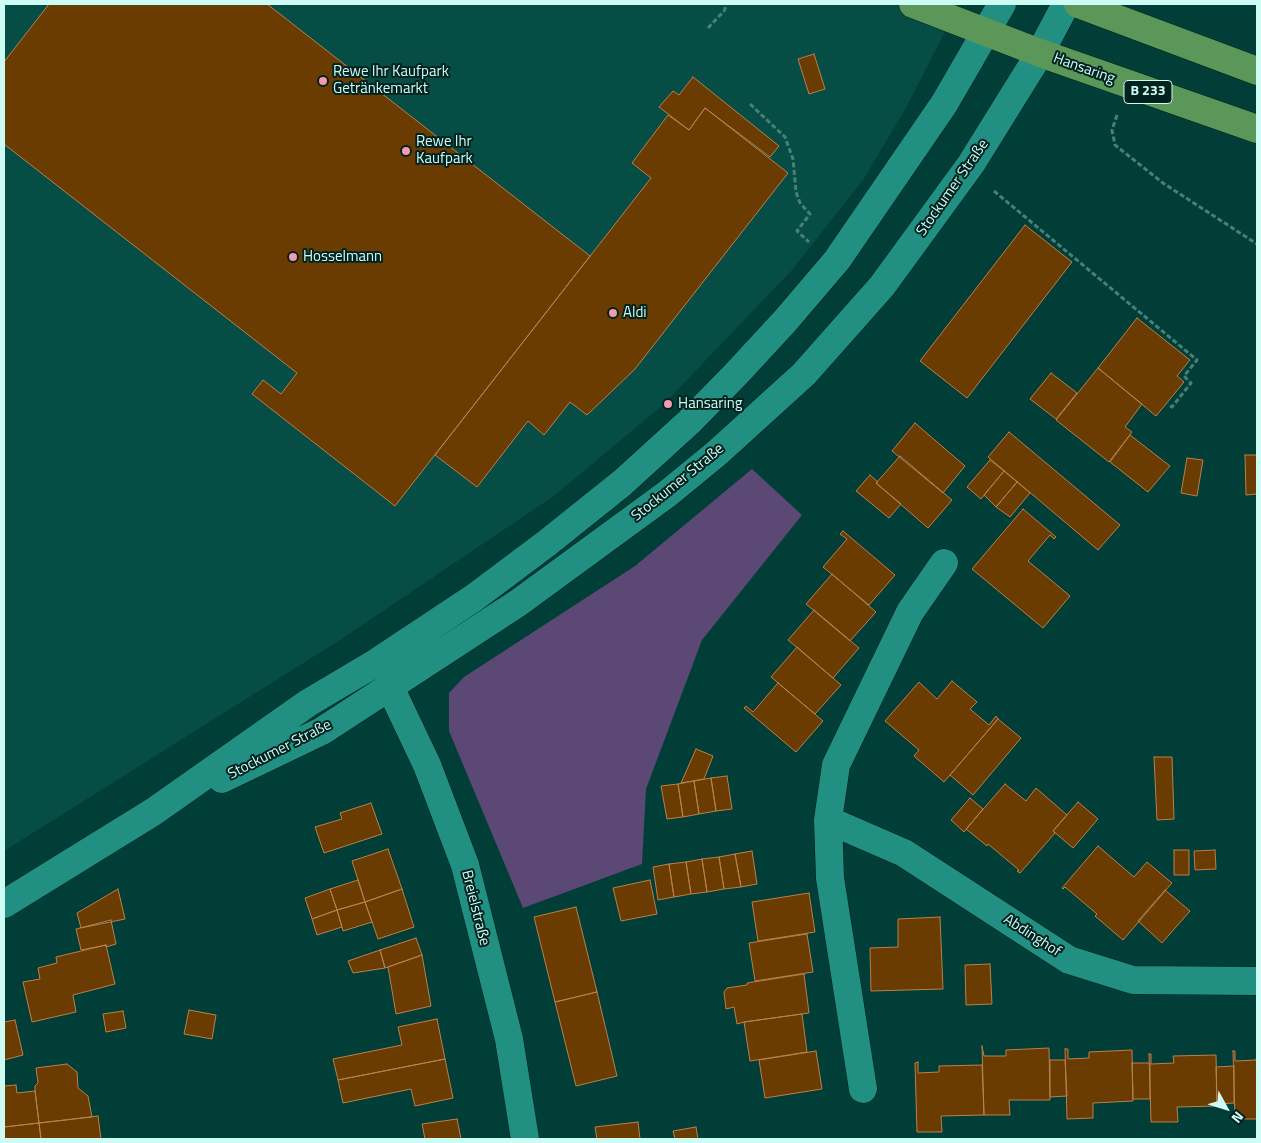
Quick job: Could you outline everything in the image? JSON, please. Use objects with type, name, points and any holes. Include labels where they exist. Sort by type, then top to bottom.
[{"type":"main road","name":"Hansaring","points":[[913,4],[1040,53],[1257,129]]},
{"type":"main road","name":"Stockumer Straße","points":[[4,904],[153,812],[308,703],[377,662],[475,598],[622,483],[689,422],[749,361],[837,260],[944,104],[1002,4]]},
{"type":"main road","name":"Stockumer Straße","points":[[153,812],[322,731],[390,688],[518,603],[667,494],[717,453],[804,374],[850,325],[888,279],[971,164],[1040,53],[1066,4]]},
{"type":"main road","points":[[1078,4],[1257,71]]},
{"type":"main road","points":[[863,1089],[830,878],[828,820],[836,765],[910,612],[944,563]]},
{"type":"main road","name":"Breielstraße","points":[[390,688],[427,766],[465,865],[509,1039],[524,1139]]},
{"type":"main road","name":"Abdinghof","points":[[828,820],[904,853],[1069,960],[1133,980],[1257,982]]},
{"type":"path","points":[[708,28],[728,4]]},
{"type":"path","points":[[750,104],[785,137],[793,159],[796,192],[800,203],[810,214],[797,231],[815,247]]},
{"type":"path","points":[[1119,110],[1112,130],[1115,145],[1163,183],[1257,244]]},
{"type":"path","points":[[994,191],[1197,360],[1184,376],[1191,383],[1172,407],[1168,404]]},
{"type":"shaded area","points":[[4,4],[959,4],[906,108],[863,180],[792,270],[664,404],[554,496],[337,642],[4,851]]},
{"type":"shaded area","points":[[752,469],[802,515],[702,640],[646,789],[642,864],[523,908],[449,731],[449,693],[464,677],[635,566]]},
{"type":"building","points":[[49,4],[267,4],[590,256],[395,506],[252,394],[263,380],[281,394],[297,373],[4,144],[4,62]]},
{"type":"building","points":[[814,54],[825,89],[809,94],[798,59]]},
{"type":"building","points":[[693,77],[779,146],[770,157],[705,108],[689,130],[659,107],[673,91],[679,95]]},
{"type":"building","name":"Aldi","points":[[705,108],[788,173],[635,369],[587,415],[570,402],[544,435],[528,421],[477,487],[435,455],[651,178],[632,163],[668,115],[689,130]]},
{"type":"building","points":[[1025,225],[1072,262],[967,398],[920,361]]},
{"type":"building","points":[[1137,318],[1190,360],[1177,376],[1184,382],[1156,416],[1098,368]]},
{"type":"building","points":[[1098,368],[1142,404],[1125,427],[1132,432],[1109,462],[1056,420]]},
{"type":"building","points":[[1051,373],[1077,393],[1056,419],[1030,399]]},
{"type":"building","points":[[915,423],[965,466],[943,493],[892,451]]},
{"type":"building","points":[[1009,432],[1120,525],[1098,550],[988,457]]},
{"type":"building","points":[[1130,435],[1170,466],[1148,492],[1110,462]]},
{"type":"building","points":[[1245,455],[1257,455],[1257,494],[1246,495]]},
{"type":"building","points":[[900,456],[952,500],[928,528],[876,483]]},
{"type":"building","points":[[1187,458],[1203,460],[1197,496],[1181,493]]},
{"type":"building","points":[[990,460],[1004,471],[981,499],[967,487]]},
{"type":"building","points":[[1004,471],[1017,482],[996,507],[984,495]]},
{"type":"building","points":[[870,475],[878,482],[876,483],[901,504],[889,518],[856,491]]},
{"type":"building","points":[[1017,482],[1030,493],[1010,517],[996,507]]},
{"type":"building","points":[[1023,509],[1056,537],[1054,539],[1050,535],[1028,561],[1070,596],[1043,628],[972,569]]},
{"type":"building","points":[[843,531],[895,575],[869,605],[823,567],[847,539],[840,534]]},
{"type":"building","points":[[832,574],[876,612],[850,641],[806,604]]},
{"type":"building","points":[[814,610],[859,648],[833,678],[788,640]]},
{"type":"building","points":[[797,647],[841,685],[815,714],[771,677]]},
{"type":"building","points":[[952,681],[977,702],[970,709],[989,725],[996,716],[998,719],[944,782],[914,756],[919,750],[885,721],[919,682],[937,699]]},
{"type":"building","points":[[778,683],[823,721],[796,752],[744,708],[746,706],[753,712]]},
{"type":"building","points":[[998,719],[1021,738],[973,795],[950,775]]},
{"type":"building","points":[[696,749],[713,756],[704,779],[681,783]]},
{"type":"building","points":[[1154,757],[1172,757],[1174,819],[1157,820]]},
{"type":"building","points":[[727,776],[732,809],[716,811],[711,778]]},
{"type":"building","points":[[711,778],[716,811],[699,814],[694,781]]},
{"type":"building","points":[[694,781],[699,814],[683,817],[678,784]]},
{"type":"building","points":[[678,784],[683,817],[667,819],[661,786]]},
{"type":"building","points":[[1005,784],[1026,801],[1036,788],[1067,815],[1053,831],[1055,833],[1020,873],[1017,871],[1019,870],[988,844],[987,846],[966,829]]},
{"type":"building","points":[[970,798],[983,809],[964,832],[951,820]]},
{"type":"building","points":[[1078,802],[1098,819],[1073,848],[1053,831]]},
{"type":"building","points":[[371,803],[382,834],[324,853],[315,827],[342,819],[340,813]]},
{"type":"building","points":[[1098,846],[1134,877],[1147,862],[1172,883],[1123,940],[1095,916],[1097,914],[1065,887],[1062,888]]},
{"type":"building","points":[[388,849],[402,889],[365,902],[352,861]]},
{"type":"building","points":[[1174,850],[1189,850],[1189,875],[1174,875]]},
{"type":"building","points":[[1215,850],[1216,869],[1195,870],[1194,851]]},
{"type":"building","points":[[752,851],[757,884],[741,887],[735,854]]},
{"type":"building","points":[[735,854],[741,887],[724,889],[719,857]]},
{"type":"building","points":[[719,857],[724,889],[707,892],[702,859]]},
{"type":"building","points":[[702,859],[707,892],[691,894],[686,862]]},
{"type":"building","points":[[686,862],[691,894],[674,897],[669,864]]},
{"type":"building","points":[[669,864],[674,897],[658,900],[653,867]]},
{"type":"building","points":[[358,880],[365,902],[337,910],[330,889]]},
{"type":"building","points":[[650,880],[657,914],[621,921],[613,888]]},
{"type":"building","points":[[118,889],[125,919],[81,928],[77,913]]},
{"type":"building","points":[[330,889],[337,910],[312,919],[305,898]]},
{"type":"building","points":[[402,889],[414,927],[378,939],[365,902]]},
{"type":"building","points":[[1165,890],[1190,911],[1162,943],[1138,921]]},
{"type":"building","points":[[809,893],[815,932],[758,941],[752,902]]},
{"type":"building","points":[[365,902],[372,922],[343,931],[337,910]]},
{"type":"building","points":[[576,907],[597,992],[555,1002],[534,917]]},
{"type":"building","points":[[337,910],[342,927],[317,935],[312,919]]},
{"type":"building","points":[[940,917],[943,989],[871,991],[870,948],[898,947],[898,919]]},
{"type":"building","points":[[111,920],[116,944],[81,950],[76,929]]},
{"type":"building","points":[[807,934],[813,972],[755,981],[749,943]]},
{"type":"building","points":[[416,938],[422,955],[385,968],[380,950]]},
{"type":"building","points":[[106,945],[115,984],[73,995],[76,1012],[32,1022],[23,982],[40,979],[38,968],[57,963],[56,957]]},
{"type":"building","points":[[380,950],[385,968],[353,973],[348,961]]},
{"type":"building","points":[[422,955],[431,1006],[396,1014],[388,967]]},
{"type":"building","points":[[990,964],[992,1004],[966,1005],[965,965]]},
{"type":"building","points":[[804,974],[809,1013],[737,1024],[734,1007],[726,1009],[724,992],[727,988]]},
{"type":"building","points":[[597,992],[617,1076],[576,1086],[555,1002]]},
{"type":"building","points":[[189,1010],[216,1015],[212,1039],[184,1034]]},
{"type":"building","points":[[123,1011],[126,1028],[106,1032],[103,1014]]},
{"type":"building","points":[[802,1014],[807,1052],[750,1061],[744,1022]]},
{"type":"building","points":[[437,1019],[445,1059],[338,1080],[333,1059],[402,1045],[398,1027]]},
{"type":"building","points":[[15,1020],[23,1055],[4,1060],[4,1022]]},
{"type":"building","points":[[982,1046],[984,1056],[1006,1056],[1006,1050],[1049,1048],[1050,1100],[1009,1100],[1010,1115],[984,1115]]},
{"type":"building","points":[[1065,1049],[1068,1049],[1068,1059],[1089,1058],[1089,1052],[1132,1050],[1133,1101],[1093,1103],[1093,1118],[1067,1119]]},
{"type":"building","points":[[816,1051],[822,1089],[765,1098],[759,1060]]},
{"type":"building","points":[[1233,1051],[1235,1051],[1235,1061],[1256,1060],[1257,1054],[1257,1119],[1235,1119]]},
{"type":"building","points":[[1149,1054],[1151,1054],[1151,1064],[1174,1063],[1173,1056],[1216,1055],[1217,1106],[1177,1107],[1178,1122],[1151,1122]]},
{"type":"building","points":[[445,1059],[453,1098],[415,1106],[411,1089],[343,1103],[338,1080]]},
{"type":"building","points":[[1050,1060],[1065,1060],[1067,1096],[1050,1097]]},
{"type":"building","points":[[918,1062],[918,1073],[939,1072],[939,1066],[982,1065],[984,1115],[941,1116],[942,1132],[917,1132],[915,1063]]},
{"type":"building","points":[[1132,1063],[1150,1063],[1150,1099],[1133,1099]]},
{"type":"building","points":[[67,1064],[77,1072],[78,1088],[88,1096],[92,1117],[39,1123],[35,1091],[35,1086],[38,1083],[36,1068]]},
{"type":"building","points":[[1234,1066],[1234,1103],[1217,1104],[1216,1067]]},
{"type":"building","points":[[16,1085],[17,1093],[35,1091],[39,1123],[4,1127],[4,1086]]},
{"type":"building","points":[[98,1116],[101,1139],[41,1139],[39,1123]]},
{"type":"building","points":[[457,1119],[461,1139],[425,1139],[422,1124]]},
{"type":"building","points":[[638,1122],[640,1139],[597,1139],[595,1127]]},
{"type":"building","points":[[39,1123],[41,1139],[4,1139],[4,1127]]},
{"type":"building","points":[[696,1127],[698,1139],[675,1139],[673,1131]]},
{"type":"place","name":"Rewe Ihr Kaufpark Getränkemarkt","points":[[323,81]]},
{"type":"place","name":"Rewe Ihr Kaufpark","points":[[406,151]]},
{"type":"place","name":"Hosselmann","points":[[293,257]]},
{"type":"place","name":"Aldi","points":[[613,313]]},
{"type":"place","name":"Hansaring","points":[[668,404]]}]
